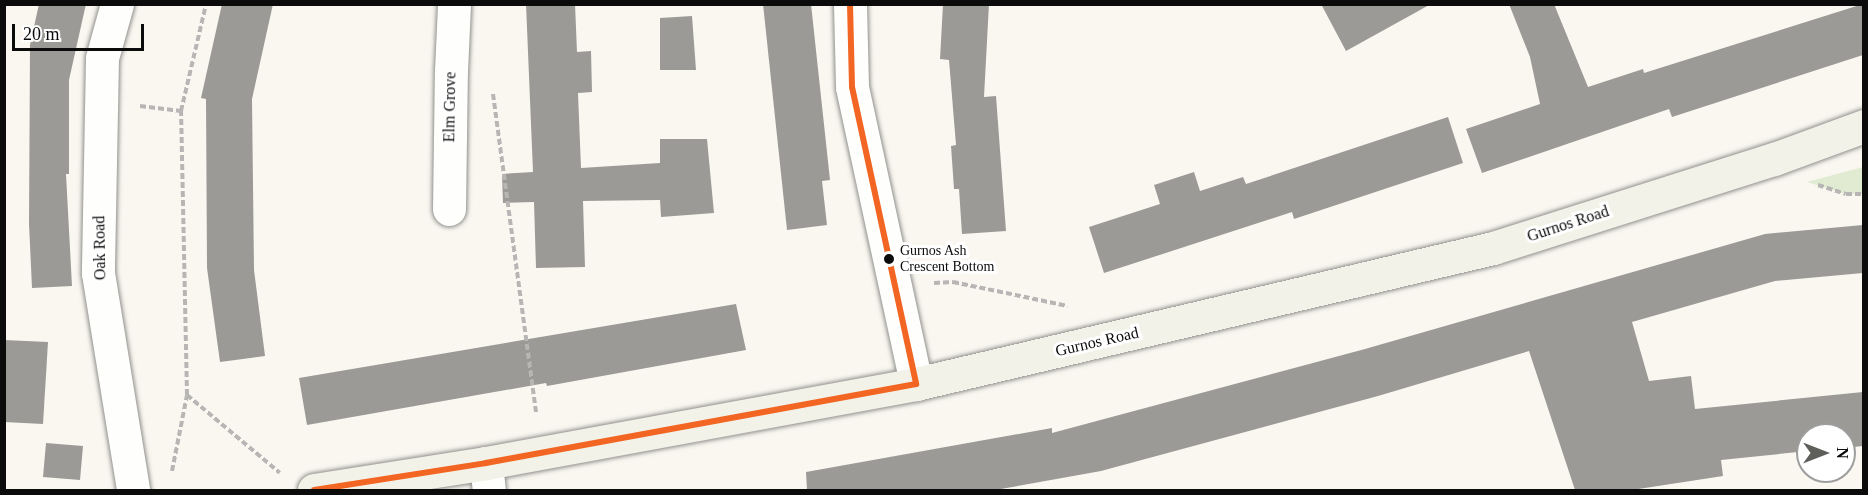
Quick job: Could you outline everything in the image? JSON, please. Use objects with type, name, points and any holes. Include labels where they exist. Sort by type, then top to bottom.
[{"type":"street","name":"Oak Road","points":[[117,4],[102,58],[98,273],[133,490]]},
{"type":"street","name":"Elm Grove","points":[[449,209],[450,71],[454,4]]},
{"type":"street","points":[[850,4],[852,87],[916,384]]},
{"type":"street","name":"Gurnos Road","points":[[314,490],[487,477],[541,453],[916,384],[1112,338],[1493,248],[1774,159],[1863,126]]},
{"type":"path","points":[[170,480],[187,395],[181,111],[206,4]]},
{"type":"path","points":[[450,71],[491,74],[541,453]]},
{"type":"path","points":[[894,286],[953,282],[1088,310],[1112,338]]},
{"type":"path","points":[[187,395],[284,476]]},
{"type":"green space","points":[[1863,167],[1863,194],[1846,194],[1807,182]]},
{"type":"building","points":[[39,4],[86,4],[69,80],[69,174],[66,174],[72,286],[32,288],[29,224],[30,45]]},
{"type":"building","points":[[222,4],[273,4],[252,99],[254,270],[265,356],[220,362],[207,268],[206,99],[201,98]]},
{"type":"building","points":[[526,4],[575,4],[577,52],[591,51],[592,92],[578,93],[581,168],[660,163],[660,139],[707,139],[714,213],[661,217],[660,200],[583,201],[585,267],[536,268],[534,202],[503,203],[502,174],[533,172]]},
{"type":"building","points":[[763,4],[811,4],[830,180],[822,181],[827,225],[787,230]]},
{"type":"building","points":[[943,4],[989,4],[984,97],[996,96],[1006,231],[962,234],[959,189],[954,189],[951,146],[956,145],[949,60],[940,59]]},
{"type":"building","points":[[1321,4],[1431,4],[1346,51]]},
{"type":"building","points":[[1509,4],[1554,4],[1588,87],[1643,69],[1644,73],[1863,4],[1863,55],[1672,117],[1669,109],[1482,173],[1466,129],[1540,104],[1530,57]]},
{"type":"building","points":[[692,16],[696,70],[660,70],[660,18]]},
{"type":"building","points":[[1448,117],[1463,163],[1294,219],[1292,212],[1104,273],[1089,227],[1160,204],[1154,185],[1194,172],[1200,191],[1243,177],[1246,184]]},
{"type":"building","points":[[1863,225],[1863,273],[1775,281],[1632,322],[1649,381],[1691,376],[1695,409],[1863,392],[1863,446],[1856,447],[1856,423],[1796,423],[1796,452],[1721,460],[1723,476],[1632,490],[1575,490],[1529,351],[1378,396],[1101,471],[995,490],[807,490],[806,472],[1052,428],[1052,433],[1365,349],[1765,234]]},
{"type":"building","points":[[736,304],[746,350],[547,386],[546,383],[307,425],[299,378]]},
{"type":"building","points":[[4,340],[48,342],[43,424],[4,422]]},
{"type":"building","points":[[46,443],[83,446],[80,480],[43,477]]},
{"type":"transit line","points":[[850,4],[852,87],[916,384]]},
{"type":"transit line","points":[[314,490],[486,463],[916,384]]},
{"type":"place","name":"Gurnos Ash Crescent Bottom","points":[[889,259]]}]
